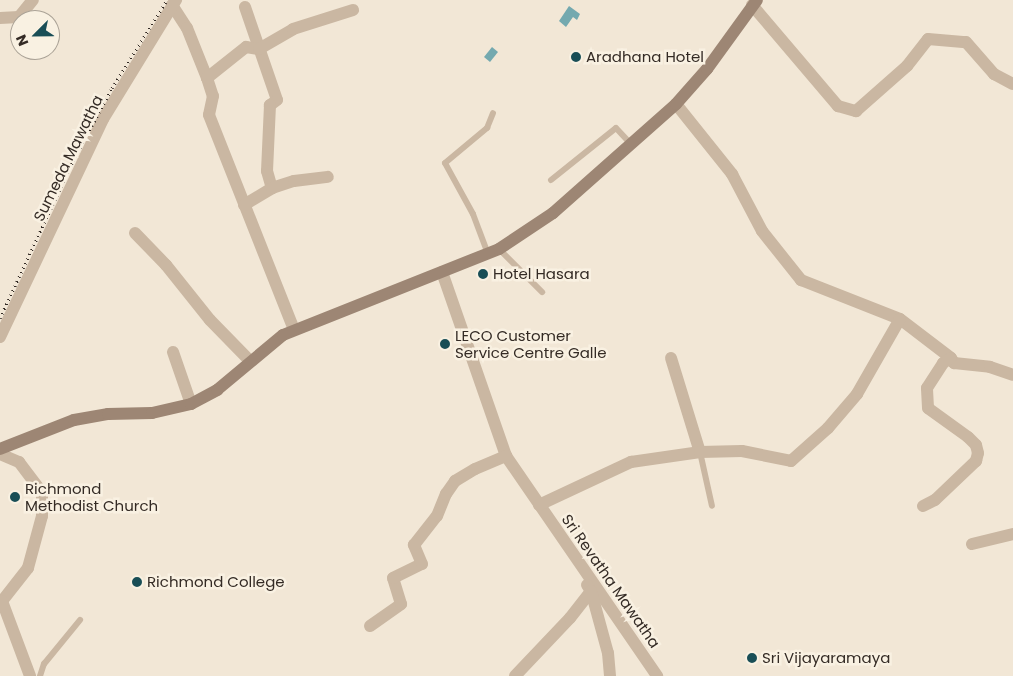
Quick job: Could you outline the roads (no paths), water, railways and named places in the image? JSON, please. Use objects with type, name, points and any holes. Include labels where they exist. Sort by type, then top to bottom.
[{"type":"street","points":[[0,18],[19,17],[33,0]]},
{"type":"street","points":[[174,3],[187,28],[213,96],[209,115],[294,330]]},
{"type":"street","name":"Sumeda Mawatha","points":[[0,337],[103,119],[174,3]]},
{"type":"street","points":[[0,449],[74,420],[108,414],[152,413],[191,404],[217,390],[283,334],[493,251],[553,213],[676,104],[707,69],[755,3],[838,106],[856,111],[907,66],[928,39],[966,42],[994,74],[1013,84]]},
{"type":"street","points":[[245,7],[277,100],[270,105],[267,171],[272,188]]},
{"type":"street","points":[[207,78],[246,47],[258,49],[293,29],[353,10]]},
{"type":"street","points":[[676,104],[732,174],[762,231],[801,280],[900,319],[951,358],[954,363],[990,367],[1013,375]]},
{"type":"street","points":[[244,205],[272,188],[294,181],[328,177]]},
{"type":"street","points":[[135,233],[166,265],[210,320],[250,361]]},
{"type":"street","name":"Sri Revatha Mawatha","points":[[442,272],[506,456],[657,676]]},
{"type":"street","points":[[539,505],[631,462],[700,452],[742,451],[791,461],[828,428],[857,394],[900,319]]},
{"type":"street","points":[[173,352],[191,404]]},
{"type":"street","points":[[671,358],[700,452]]},
{"type":"street","points":[[923,506],[935,500],[976,461],[978,452],[976,445],[968,437],[928,408],[927,388],[943,363],[951,358]]},
{"type":"street","points":[[0,454],[19,462],[42,493],[42,516],[28,568],[2,601],[30,676]]},
{"type":"street","points":[[370,626],[401,604],[393,578],[422,564],[414,545],[437,516],[446,494],[455,481],[475,469],[506,456]]},
{"type":"street","points":[[549,520],[591,591],[608,653],[610,676]]},
{"type":"street","points":[[972,544],[1013,534]]},
{"type":"street","points":[[515,676],[570,618],[591,591]]},
{"type":"lane","points":[[493,113],[487,128],[445,163],[493,251],[542,292]]},
{"type":"lane","points":[[551,180],[616,128],[631,144]]},
{"type":"lane","points":[[700,452],[712,506]]},
{"type":"lane","points":[[40,676],[44,664],[80,620]]},
{"type":"water","points":[[569,6],[580,14],[577,20],[573,17],[566,27],[559,21]]},
{"type":"water","points":[[492,47],[498,52],[490,62],[484,57]]},
{"type":"railway","points":[[0,318],[73,161],[112,88],[167,0]]},
{"type":"place","name":"Aradhana Hotel","points":[[576,57]]},
{"type":"place","name":"Hotel Hasara","points":[[483,274]]},
{"type":"place","name":"LECO Customer Service Centre Galle","points":[[445,344]]},
{"type":"place","name":"Richmond Methodist Church","points":[[15,497]]},
{"type":"place","name":"Richmond College","points":[[137,582]]},
{"type":"place","name":"Sri Vijayaramaya","points":[[752,658]]}]
